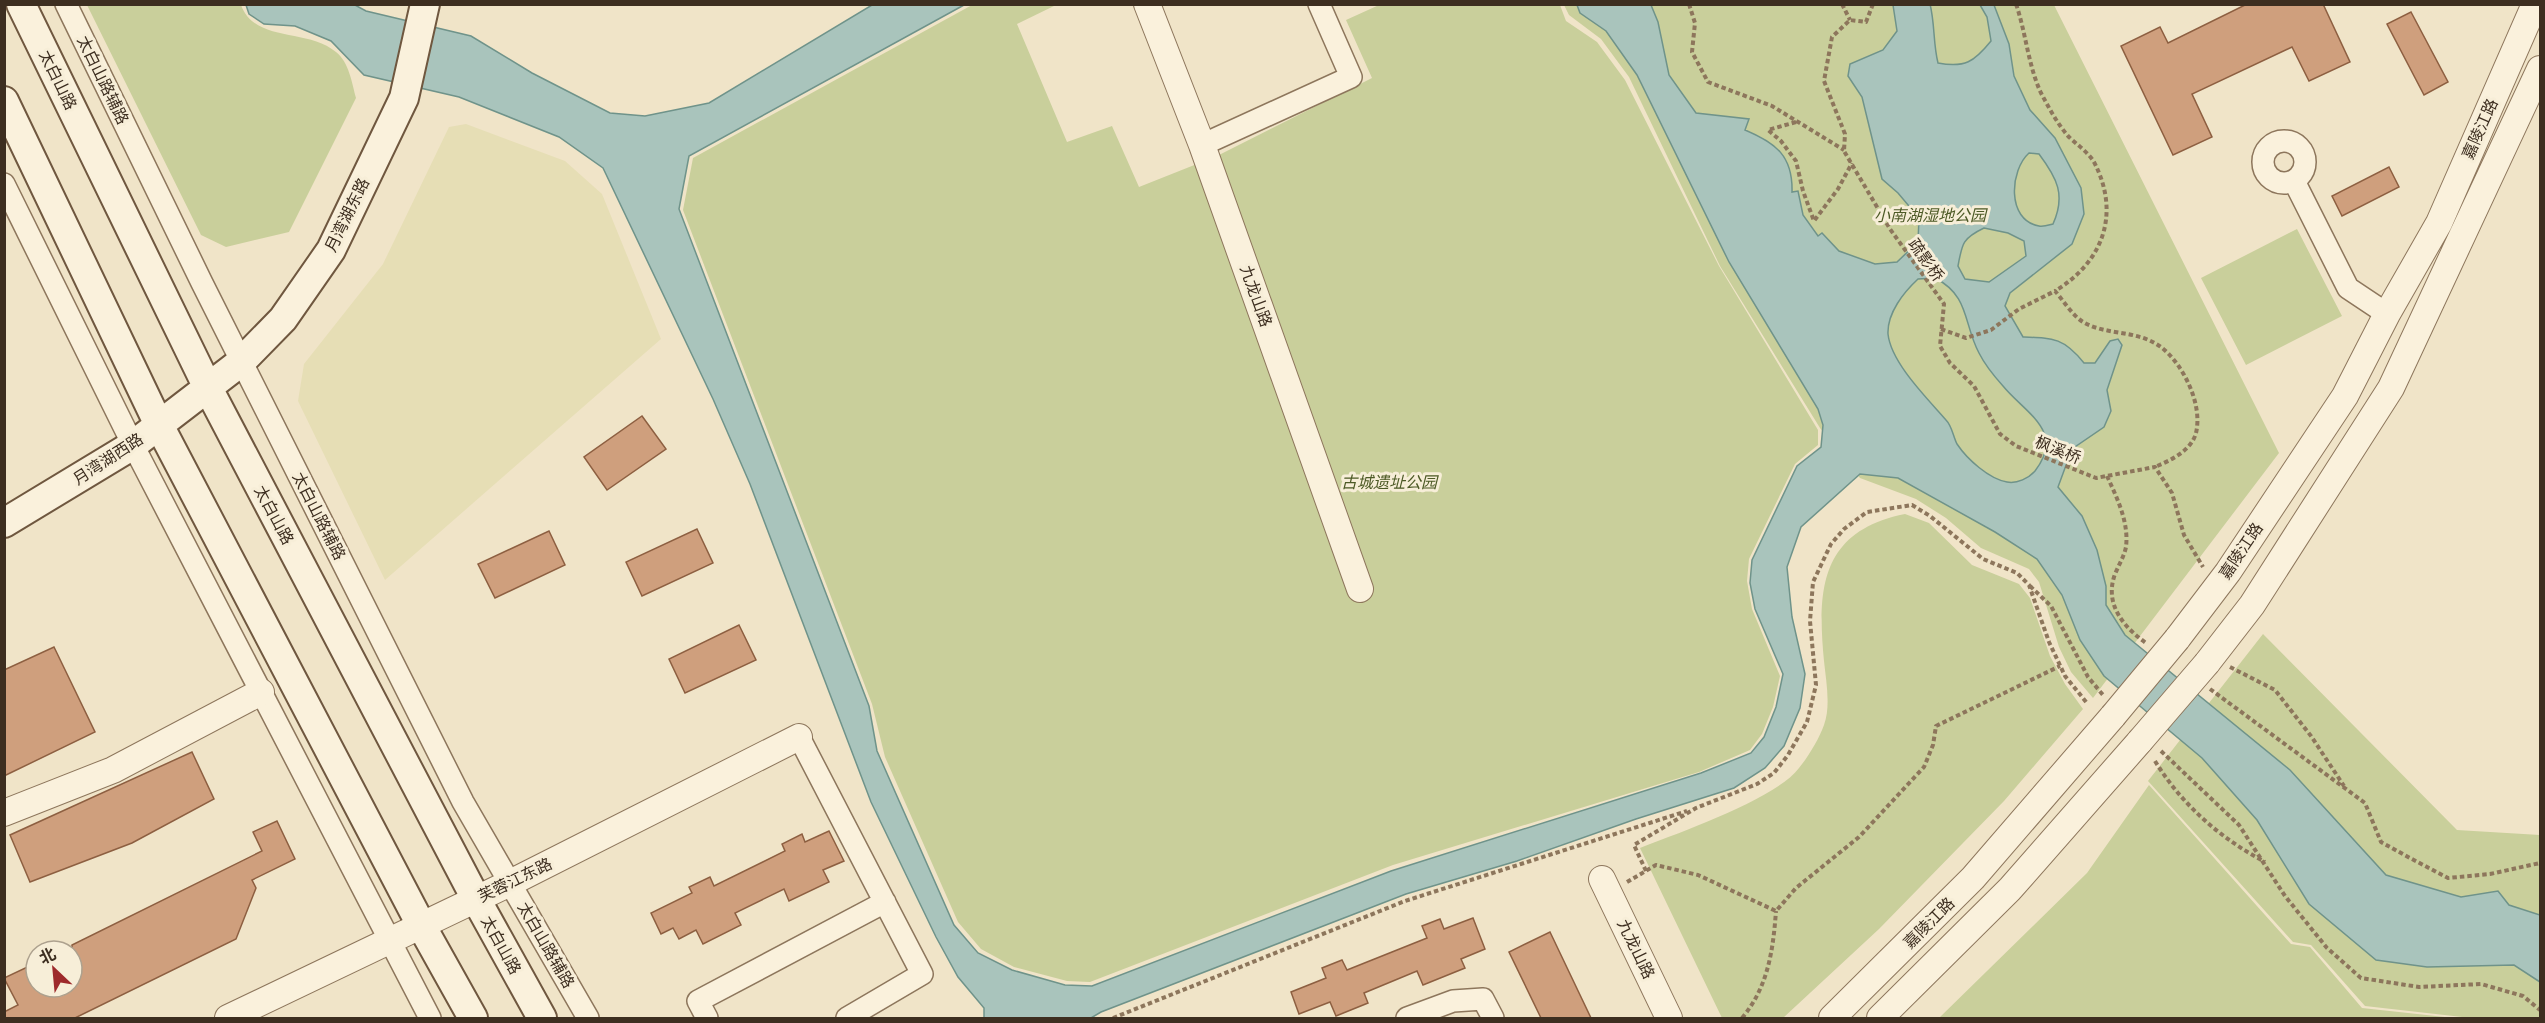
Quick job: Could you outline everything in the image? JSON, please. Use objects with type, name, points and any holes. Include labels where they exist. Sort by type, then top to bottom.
[{"type":"main road","name":"太白山路","points":[[21,4],[208,388],[476,899],[542,1018]]},
{"type":"main road","name":"月湾湖东路","points":[[208,388],[242,362],[283,319],[331,250],[404,98],[425,4]]},
{"type":"main road","points":[[4,101],[159,425],[421,925],[473,1018]]},
{"type":"main road","name":"月湾湖西路","points":[[4,523],[133,446],[208,388]]},
{"type":"street","name":"太白山路辅路","points":[[66,4],[242,362],[464,802],[588,1018]]},
{"type":"street","name":"九龙山路","points":[[1147,4],[1202,145],[1360,589]]},
{"type":"street","points":[[1202,145],[1351,77],[1319,4]]},
{"type":"street","name":"嘉陵江路","points":[[1832,1018],[1973,878],[2108,706],[2177,639],[2228,572],[2345,396],[2387,314],[2439,223],[2535,4]]},
{"type":"street","name":"嘉陵江路","points":[[1880,1018],[2010,888],[2215,673],[2252,605],[2391,388],[2541,69]]},
{"type":"street","points":[[2294,181],[2348,288],[2387,314]]},
{"type":"street","points":[[4,184],[133,446],[430,1018]]},
{"type":"street","points":[[4,813],[113,770],[261,692]]},
{"type":"street","points":[[800,737],[922,974],[846,1018]]},
{"type":"street","name":"芙蓉江东路","points":[[228,1018],[510,883],[800,737]]},
{"type":"street","name":"九龙山路","points":[[1605,886],[1669,1018]]},
{"type":"street","points":[[707,1018],[698,1001],[885,902]]},
{"type":"street","points":[[1407,1018],[1453,1001],[1483,999],[1494,1018]]},
{"type":"path","points":[[1689,4],[1695,23],[1692,52],[1708,82],[1772,106],[1844,150],[1845,134],[1824,81],[1832,37],[1850,20],[1866,21],[1873,4]]},
{"type":"path","points":[[1842,4],[1850,20]]},
{"type":"path","points":[[1941,329],[1966,338],[1991,330],[2019,309],[2073,280],[2104,238],[2109,216],[2105,194],[2093,161],[2068,135],[2040,90],[2016,4]]},
{"type":"path","points":[[1797,122],[1768,130],[1781,141],[1796,161],[1803,191],[1814,221],[1838,189],[1852,163]]},
{"type":"path","name":"疏影桥","points":[[1844,150],[1890,230],[1944,304],[1941,329]]},
{"type":"path","points":[[2055,291],[2082,321],[2098,328],[2134,333],[2162,347],[2183,373],[2195,401],[2196,434],[2178,458],[2155,467],[2107,476],[2122,511],[2126,547],[2113,580],[2113,602],[2127,629],[2153,648]]},
{"type":"path","name":"枫溪桥","points":[[1941,329],[1940,346],[1950,363],[1974,386],[2000,434],[2016,446],[2091,476],[2107,476]]},
{"type":"path","points":[[2155,467],[2172,493],[2184,535],[2204,566],[2198,575]]},
{"type":"path","points":[[1113,1018],[1405,901],[1696,808],[1757,784],[1774,773],[1788,755],[1807,722],[1816,685],[1810,621],[1813,582],[1831,544],[1844,529],[1867,512],[1912,505],[1930,516],[1983,559],[2017,573],[2051,606],[2088,677],[2108,706]]},
{"type":"path","points":[[2029,585],[2060,666],[2087,703]]},
{"type":"path","points":[[1742,1018],[1754,1004],[1765,982],[1773,947],[1776,911],[1796,888],[1859,837],[1924,767],[1933,745],[1936,726],[2060,666]]},
{"type":"path","points":[[2215,673],[2347,792],[2365,803],[2381,842],[2448,878],[2490,874],[2541,863]]},
{"type":"path","points":[[2215,673],[2275,690],[2311,736],[2347,792]]},
{"type":"path","points":[[2147,742],[2239,825],[2266,863],[2285,896],[2328,948],[2361,978],[2419,987],[2481,984],[2523,996],[2541,1010]]},
{"type":"path","points":[[2155,761],[2167,781],[2210,827],[2266,863]]},
{"type":"path","points":[[1646,871],[1634,845],[1696,808]]},
{"type":"path","points":[[1605,886],[1656,866],[1698,875],[1776,911]]},
{"type":"shaded area","points":[[466,124],[565,161],[602,194],[661,339],[385,580],[298,401],[304,364],[383,264],[449,127]]},
{"type":"green space","points":[[87,5],[241,5],[248,17],[258,25],[311,40],[324,45],[340,56],[349,73],[356,98],[289,232],[226,247],[201,235]]},
{"type":"green space","name":"古城遗址公园","points":[[972,5],[1056,5],[1017,24],[1067,142],[1112,126],[1139,187],[1217,156],[1372,78],[1346,20],[1379,5],[1560,5],[1566,21],[1597,42],[1625,80],[1719,266],[1818,430],[1818,445],[1795,464],[1749,559],[1747,581],[1752,609],[1780,676],[1773,707],[1762,734],[1750,750],[1699,772],[1393,865],[1090,982],[1067,981],[1014,967],[981,949],[958,922],[885,757],[872,704],[683,210],[693,158]]},
{"type":"green space","name":"小南湖湿地公园","points":[[1564,5],[2054,5],[2279,453],[2093,698],[2071,672],[2059,647],[2039,582],[2029,569],[1981,548],[1946,518],[1916,499],[1860,478],[1820,428],[1720,266],[1629,77],[1601,39],[1569,15]]},
{"type":"green space","points":[[2297,229],[2342,316],[2246,365],[2201,278]]},
{"type":"green space","points":[[1905,514],[1929,523],[1972,565],[2019,584],[2030,598],[2050,656],[2065,684],[2083,709],[2004,801],[1879,929],[1783,1018],[1722,1018],[1640,848],[1749,803],[1787,780],[1799,768],[1816,742],[1826,718],[1827,693],[1822,610],[1824,587],[1830,566],[1841,549],[1856,534],[1877,522]]},
{"type":"green space","points":[[2263,634],[2457,830],[2540,835],[2540,1018],[2471,1018],[2365,1006],[2311,945],[2293,942],[2148,781]]},
{"type":"green space","points":[[2149,785],[2291,944],[2310,947],[2362,1008],[2454,1018],[1939,1018],[2087,873]]},
{"type":"water","points":[[1930,4],[1938,63],[1955,65],[1974,59],[1991,41],[1987,17],[1980,5],[1994,5],[2009,44],[2014,76],[2030,110],[2055,138],[2081,188],[2084,214],[2072,244],[2010,293],[2005,306],[2023,337],[2058,341],[2084,363],[2095,363],[2110,341],[2118,339],[2122,345],[2107,390],[2111,411],[2104,427],[2072,449],[2058,487],[2082,516],[2097,550],[2106,586],[2106,605],[2125,635],[2290,770],[2386,875],[2461,897],[2498,891],[2509,905],[2540,915],[2540,982],[2514,965],[2427,967],[2376,960],[2309,904],[2257,820],[2202,758],[2104,676],[2080,640],[2062,595],[2037,559],[1995,532],[1898,478],[1860,474],[1801,527],[1787,567],[1792,617],[1805,674],[1800,708],[1784,746],[1765,768],[1734,788],[1636,819],[1517,861],[1406,894],[1101,1012],[1091,1018],[984,1018],[984,1008],[958,977],[936,937],[871,802],[750,484],[713,399],[603,168],[559,137],[459,97],[364,75],[331,41],[295,26],[264,24],[249,14],[246,5],[355,5],[366,11],[471,36],[532,73],[610,113],[645,116],[709,103],[872,5],[964,5],[689,156],[679,209],[869,706],[877,751],[954,925],[978,953],[1012,970],[1065,985],[1092,986],[1391,871],[1701,773],[1751,753],[1764,737],[1776,707],[1783,674],[1755,609],[1750,583],[1752,560],[1797,466],[1821,447],[1823,425],[1818,409],[1729,262],[1637,75],[1606,31],[1580,13],[1577,5],[1651,5],[1658,22],[1669,75],[1696,113],[1749,119],[1745,130],[1766,140],[1786,160],[1792,180],[1792,192],[1798,191],[1803,215],[1818,236],[1822,233],[1839,251],[1875,264],[1897,262],[1918,242],[1919,218],[1898,193],[1882,179],[1862,97],[1848,76],[1850,64],[1883,50],[1897,31],[1893,5]],"holes":[[[2029,153],[2039,154],[2051,171],[2058,187],[2057,214],[2053,224],[2046,226],[2028,222],[2016,205],[2015,182],[2018,171]],[[1984,228],[2008,233],[2024,241],[2026,256],[1989,282],[1965,279],[1958,266],[1961,252],[1968,238]],[[1935,278],[1954,293],[1964,311],[1974,342],[1984,362],[2039,424],[2046,445],[2043,457],[2035,471],[2026,478],[2015,482],[2000,480],[1972,462],[1957,444],[1948,422],[1911,380],[1896,357],[1888,334],[1890,318],[1907,290],[1918,279]]]},
{"type":"building","points":[[2247,4],[2323,4],[2350,62],[2309,81],[2292,47],[2192,94],[2212,137],[2173,155],[2121,46],[2160,27],[2168,43]]},
{"type":"building","points":[[2411,12],[2448,82],[2424,95],[2387,24]]},
{"type":"building","points":[[2389,167],[2399,187],[2342,216],[2332,196]]},
{"type":"building","points":[[642,416],[666,449],[607,490],[584,457]]},
{"type":"building","points":[[697,529],[713,563],[642,596],[626,562]]},
{"type":"building","points":[[549,531],[565,565],[495,598],[478,564]]},
{"type":"building","points":[[739,625],[756,660],[685,693],[669,659]]},
{"type":"building","points":[[54,647],[95,732],[4,776],[4,670]]},
{"type":"building","points":[[192,752],[214,799],[132,843],[30,882],[10,835]]},
{"type":"building","points":[[277,821],[295,859],[252,880],[256,888],[236,939],[75,1018],[4,1018],[4,1012],[18,1005],[4,978],[24,969],[24,999],[84,999],[84,939],[262,851],[253,832]]},
{"type":"building","points":[[829,831],[844,861],[823,870],[829,882],[789,901],[784,889],[735,913],[741,925],[703,944],[696,930],[679,939],[673,928],[661,934],[651,913],[692,893],[689,887],[710,877],[714,886],[785,851],[782,844],[802,834],[805,842]]},
{"type":"building","points":[[1473,918],[1485,949],[1461,959],[1465,968],[1423,985],[1417,971],[1364,993],[1368,1003],[1336,1016],[1330,1002],[1299,1014],[1291,992],[1326,978],[1322,968],[1342,960],[1347,970],[1427,938],[1422,926],[1440,919],[1444,929]]},
{"type":"building","points":[[1550,932],[1591,1018],[1541,1018],[1509,952]]}]
